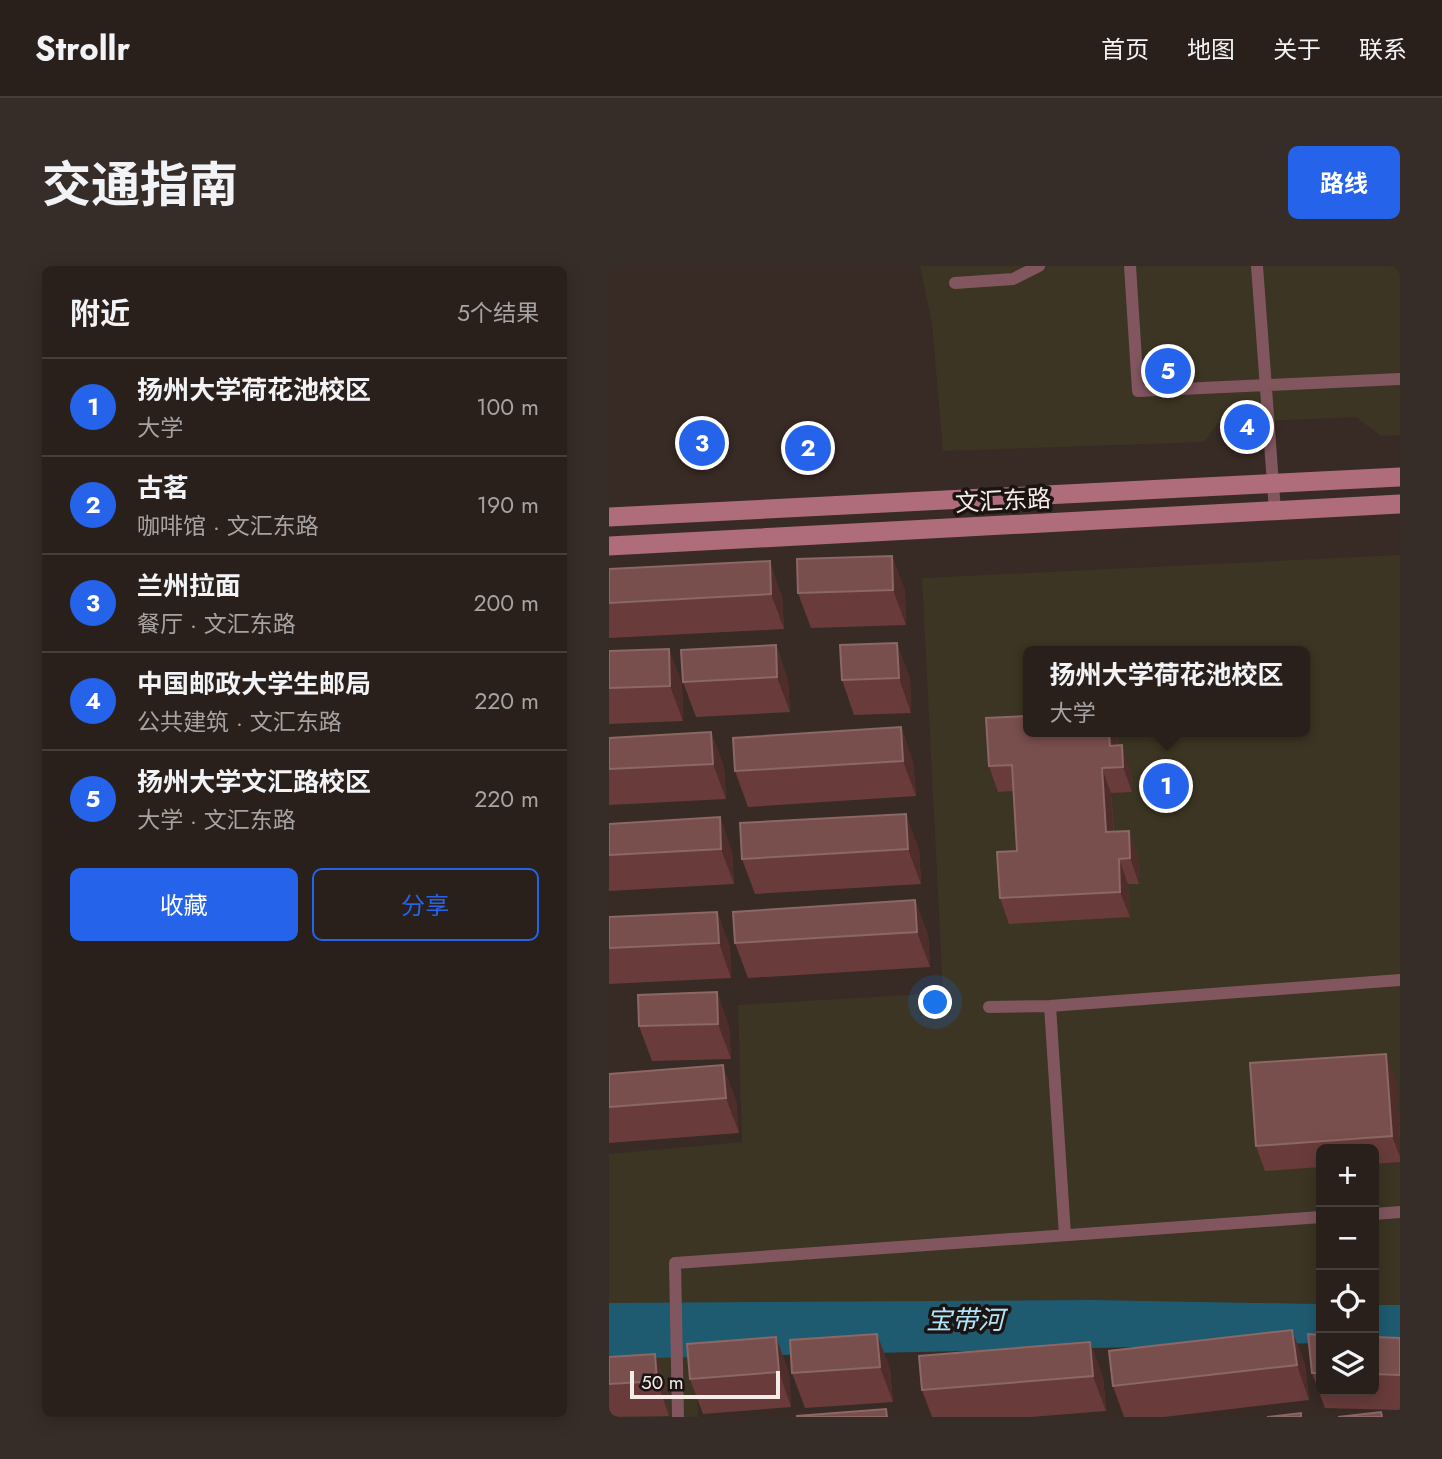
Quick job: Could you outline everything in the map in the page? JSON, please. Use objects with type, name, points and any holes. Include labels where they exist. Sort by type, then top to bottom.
[{"type":"main road","name":"文汇东路","points":[[609,517],[1400,477]]},
{"type":"main road","name":"文汇东路","points":[[609,546],[1400,504]]},
{"type":"lane","points":[[955,283],[1013,279],[1039,266]]},
{"type":"lane","points":[[1130,266],[1138,391],[1400,379]]},
{"type":"lane","points":[[1257,266],[1275,511]]},
{"type":"lane","points":[[989,1007],[1050,1006],[1400,980]]},
{"type":"lane","points":[[1050,1006],[1065,1235]]},
{"type":"lane","points":[[1379,1214],[1400,1212]]},
{"type":"lane","points":[[678,1417],[675,1263],[1316,1217]]},
{"type":"shaded area","points":[[920,266],[1400,266],[1400,435],[1381,436],[1356,417],[1218,423],[1204,442],[943,451],[932,324]]},
{"type":"shaded area","points":[[1400,555],[1400,1305],[1379,1305],[1379,1144],[1316,1144],[1316,1304],[1093,1300],[694,1304],[698,1417],[609,1417],[609,1154],[742,1142],[738,1005],[943,993],[922,578]]},
{"type":"water","name":"宝带河","points":[[1093,1300],[1316,1304],[1316,1343],[609,1359],[609,1303]]},
{"type":"water","points":[[1379,1305],[1400,1305],[1400,1341],[1379,1342]]},
{"type":"building","points":[[892,556],[893,590],[798,593],[797,559]]},
{"type":"building","points":[[770,561],[771,594],[609,603],[609,569]]},
{"type":"building","points":[[897,643],[899,678],[842,680],[840,645]]},
{"type":"building","points":[[776,645],[777,677],[683,682],[681,650]]},
{"type":"building","points":[[669,649],[670,686],[609,688],[609,651]]},
{"type":"building","points":[[1023,716],[1023,737],[1109,737],[1110,746],[1122,745],[1123,767],[1102,768],[1106,832],[1129,831],[1130,858],[1119,859],[1120,892],[1000,898],[997,852],[1017,851],[1012,765],[989,766],[986,718]]},
{"type":"building","points":[[901,727],[903,761],[735,771],[733,738]]},
{"type":"building","points":[[711,732],[713,764],[609,769],[609,738]]},
{"type":"building","points":[[906,814],[908,849],[742,859],[740,823]]},
{"type":"building","points":[[720,817],[721,849],[609,855],[609,824]]},
{"type":"building","points":[[915,900],[917,932],[735,943],[733,912]]},
{"type":"building","points":[[717,912],[719,943],[609,948],[609,917]]},
{"type":"building","points":[[717,992],[718,1024],[639,1026],[638,995]]},
{"type":"building","points":[[1386,1054],[1392,1136],[1256,1146],[1250,1063]]},
{"type":"building","points":[[723,1065],[726,1098],[609,1107],[609,1074]]},
{"type":"building","points":[[1292,1330],[1297,1365],[1113,1386],[1109,1351]]},
{"type":"building","points":[[877,1334],[880,1367],[792,1373],[790,1340]]},
{"type":"building","points":[[1308,1334],[1316,1335],[1316,1373],[1312,1373]]},
{"type":"building","points":[[776,1337],[779,1372],[690,1379],[687,1344]]},
{"type":"building","points":[[1379,1337],[1400,1338],[1400,1375],[1379,1374]]},
{"type":"building","points":[[1090,1342],[1093,1376],[922,1390],[919,1356]]},
{"type":"building","points":[[655,1354],[657,1381],[609,1384],[609,1357]]},
{"type":"building","points":[[886,1409],[887,1417],[797,1417],[797,1416]]},
{"type":"building","points":[[1381,1412],[1382,1417],[1338,1417]]},
{"type":"building","points":[[1301,1413],[1301,1417],[1267,1417]]},
{"type":"place","name":"扬州大学文汇路校区","points":[[1168,371]]},
{"type":"place","name":"中国邮政大学生邮局","points":[[1247,427]]},
{"type":"place","name":"兰州拉面","points":[[702,443]]},
{"type":"place","name":"古茗","points":[[808,448]]},
{"type":"place","name":"扬州大学荷花池校区","points":[[1166,786]]}]
